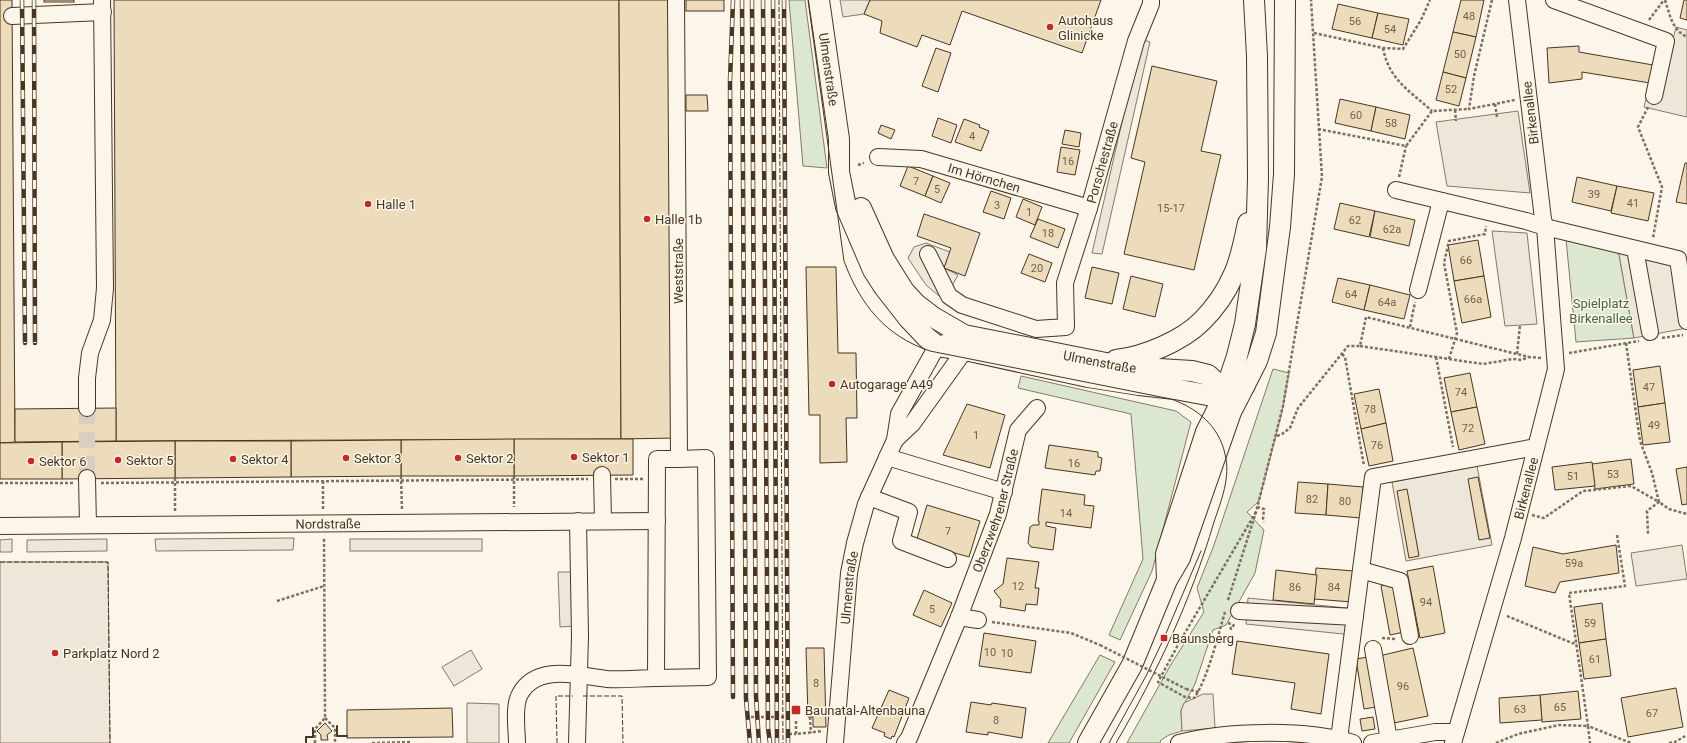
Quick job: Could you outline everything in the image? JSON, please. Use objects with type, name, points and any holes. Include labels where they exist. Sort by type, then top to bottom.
[{"type":"main road","name":"Ulmenstraße","points":[[819,0],[839,140],[839,172],[843,194],[854,228],[869,262],[884,288],[909,319],[937,346],[964,343],[1055,354],[1126,367],[1192,371],[1208,375],[1218,384],[1227,405]]},
{"type":"main road","points":[[1227,405],[1245,324],[1256,248],[1258,178],[1257,56],[1254,0]]},
{"type":"main road","points":[[1088,743],[1132,665],[1167,580],[1166,554],[1206,432],[1246,384],[1257,361],[1266,333],[1280,227],[1284,174],[1285,0]]},
{"type":"main road","name":"Ulmenstraße","points":[[839,140],[875,242],[892,275],[916,304],[964,343],[1088,377],[1175,389],[1227,405]]},
{"type":"main road","points":[[1104,362],[1130,359],[1183,336],[1201,322],[1217,304],[1234,275],[1243,244],[1258,178]]},
{"type":"street","name":"Weststraße","points":[[676,0],[679,459]]},
{"type":"street","name":"Porschestraße","points":[[928,254],[949,296],[962,305],[1036,329],[1066,326],[1065,283],[1090,208],[1136,41],[1151,4],[1151,0]]},
{"type":"street","name":"Birkenallee","points":[[1455,738],[1520,512],[1556,369],[1545,227],[1517,0]]},
{"type":"street","points":[[1554,0],[1666,41],[1654,96]]},
{"type":"street","points":[[12,16],[103,6],[105,288],[102,320],[90,353],[87,378],[87,408]]},
{"type":"street","name":"Im Hörnchen","points":[[878,157],[921,159],[1090,208]]},
{"type":"street","points":[[1396,190],[1678,259],[1687,321]]},
{"type":"street","points":[[1418,290],[1441,201]]},
{"type":"street","points":[[1635,249],[1651,337]]},
{"type":"street","name":"Ulmenstraße","points":[[895,440],[912,424],[964,343]]},
{"type":"street","name":"Ulmenstraße","points":[[832,737],[849,573],[855,543],[869,497],[895,440],[899,414],[937,346]]},
{"type":"street","name":"Oberzwehrener Straße","points":[[905,743],[909,738],[959,617],[998,514],[1018,430],[1037,408]]},
{"type":"street","points":[[1179,743],[1198,738],[1260,733],[1318,740],[1346,741],[1355,617],[1373,477],[1536,447]]},
{"type":"street","points":[[887,457],[1004,492]]},
{"type":"street","points":[[517,743],[516,704],[520,694],[531,681],[547,675],[560,672],[608,679],[708,677],[706,458],[657,459],[656,678]]},
{"type":"street","points":[[602,477],[603,521]]},
{"type":"street","points":[[88,481],[88,525]]},
{"type":"street","points":[[869,497],[909,512],[901,541],[948,560]]},
{"type":"street","points":[[577,743],[580,636],[578,521]]},
{"type":"street","name":"Nordstraße","points":[[0,526],[657,521]]},
{"type":"street","points":[[1361,570],[1400,581],[1410,636]]},
{"type":"street","points":[[1231,607],[1355,617]]},
{"type":"street","points":[[959,617],[978,620]]},
{"type":"street","points":[[1377,643],[1390,740]]},
{"type":"street","points":[[1372,743],[1435,732],[1455,738]]},
{"type":"path","points":[[1256,512],[1179,643],[1158,682],[1185,697],[1194,698],[1199,692],[1231,607],[1256,512],[1257,507],[1276,436],[1283,406],[1322,177],[1311,0]]},
{"type":"path","points":[[1314,33],[1382,48],[1403,49],[1421,20],[1430,0]]},
{"type":"path","points":[[1470,109],[1474,76],[1492,0]]},
{"type":"path","points":[[1645,33],[1649,17],[1665,0],[1674,26],[1682,35],[1687,37]]},
{"type":"path","points":[[1382,48],[1385,61],[1394,77],[1432,111],[1470,109],[1528,97]]},
{"type":"path","points":[[1652,243],[1662,187],[1638,127],[1654,96]]},
{"type":"path","points":[[1495,104],[1497,118]]},
{"type":"path","points":[[1455,110],[1456,121]]},
{"type":"path","points":[[1396,190],[1406,146],[1432,111]]},
{"type":"path","points":[[1318,129],[1406,146]]},
{"type":"path","points":[[1449,359],[1457,332],[1444,263],[1449,241],[1484,234],[1489,212]]},
{"type":"path","points":[[1410,327],[1418,290]]},
{"type":"path","points":[[1360,346],[1366,317],[1529,357],[1541,358],[1626,343],[1651,337],[1687,334]]},
{"type":"path","points":[[1517,354],[1520,325]]},
{"type":"path","points":[[1626,343],[1640,441],[1652,473],[1659,502]]},
{"type":"path","points":[[1276,436],[1282,434],[1290,428],[1298,408],[1348,346],[1360,346],[1483,364],[1514,359],[1522,360],[1529,357]]},
{"type":"path","points":[[1342,354],[1345,357],[1364,469],[1373,477]]},
{"type":"path","points":[[1436,357],[1456,462]]},
{"type":"path","points":[[401,476],[402,522]]},
{"type":"path","points":[[514,476],[514,522]]},
{"type":"path","points":[[0,483],[62,483],[88,481],[175,482],[514,480],[602,477],[656,479]]},
{"type":"path","points":[[175,478],[175,524]]},
{"type":"path","points":[[315,743],[315,729],[325,718],[323,481]]},
{"type":"path","points":[[1520,512],[1544,518],[1583,491],[1631,486],[1669,509],[1687,514]]},
{"type":"path","points":[[1648,534],[1647,511],[1659,502]]},
{"type":"path","points":[[1257,507],[1264,509],[1262,519],[1264,522]]},
{"type":"path","points":[[1590,743],[1569,593],[1625,586],[1617,535]]},
{"type":"path","points":[[277,601],[324,586]]},
{"type":"path","points":[[1507,616],[1572,643],[1576,643]]},
{"type":"path","points":[[978,620],[1071,633],[1100,645],[1186,689],[1199,692]]},
{"type":"path","points":[[1377,643],[1410,636]]},
{"type":"path","points":[[751,717],[788,717],[788,734],[811,733],[832,737]]},
{"type":"path","points":[[810,717],[811,733]]},
{"type":"path","points":[[325,718],[335,728],[335,743]]},
{"type":"path","points":[[796,721],[796,734]]},
{"type":"path","points":[[1496,743],[1518,734],[1559,724],[1588,726],[1631,743]]},
{"type":"path","points":[[1669,743],[1674,743],[1687,735]]},
{"type":"path","points":[[372,743],[412,742]]},
{"type":"green space","points":[[789,0],[805,0],[827,168],[803,166]]},
{"type":"green space","name":"Spielplatz Birkenallee","points":[[1566,239],[1618,249],[1634,338],[1576,342]]},
{"type":"green space","points":[[1273,369],[1289,373],[1282,412],[1259,501],[1247,512],[1264,530],[1255,573],[1226,625],[1213,630],[1195,684],[1181,710],[1182,731],[1169,735],[1161,740],[1160,743],[1127,743],[1170,666],[1204,612],[1197,588],[1214,545]]},
{"type":"green space","points":[[1021,376],[1176,411],[1191,422],[1152,571],[1120,640],[1109,635],[1143,559],[1131,414],[1018,388]]},
{"type":"green space","points":[[1100,655],[1115,662],[1069,743],[1048,743]]},
{"type":"shaded area","points":[[840,0],[870,0],[864,14],[843,17]]},
{"type":"shaded area","points":[[1676,27],[1687,30],[1687,117],[1644,107],[1650,83],[1672,43]]},
{"type":"shaded area","points":[[1141,39],[1150,42],[1102,254],[1092,253]]},
{"type":"shaded area","points":[[1518,111],[1530,193],[1447,186],[1436,122]]},
{"type":"shaded area","points":[[1492,231],[1527,233],[1537,324],[1505,326]]},
{"type":"shaded area","points":[[926,243],[950,252],[944,268],[958,275],[944,300],[926,285],[908,258],[914,247]]},
{"type":"shaded area","points":[[1618,249],[1687,263],[1687,328],[1634,338]]},
{"type":"shaded area","points":[[1477,466],[1492,545],[1406,561],[1392,482]]},
{"type":"shaded area","points":[[294,538],[293,550],[156,551],[155,539]]},
{"type":"shaded area","points":[[12,539],[12,552],[0,552],[0,540]]},
{"type":"shaded area","points":[[107,539],[107,551],[27,552],[27,540]]},
{"type":"shaded area","points":[[350,539],[482,539],[482,551],[350,551]]},
{"type":"shaded area","points":[[1682,545],[1687,579],[1636,586],[1631,553]]},
{"type":"shaded area","name":"Parkplatz Nord 2","points":[[0,562],[108,562],[110,743],[0,743]]},
{"type":"shaded area","points":[[558,572],[572,572],[574,626],[560,627]]},
{"type":"shaded area","points":[[1248,598],[1356,609],[1353,635],[1246,624]]},
{"type":"shaded area","points":[[471,650],[482,669],[454,686],[442,667]]},
{"type":"shaded area","points":[[1203,694],[1213,694],[1215,728],[1182,731],[1181,711],[1184,703]]},
{"type":"shaded area","points":[[467,703],[499,704],[499,743],[467,743]]},
{"type":"building","points":[[0,0],[12,0],[15,442],[0,443]]},
{"type":"building","points":[[44,0],[74,0],[74,2],[44,2]]},
{"type":"building","name":"Halle 1","points":[[114,0],[619,0],[621,439],[116,441]]},
{"type":"building","name":"Halle 1b","points":[[619,0],[672,0],[675,438],[621,439]]},
{"type":"building","points":[[686,0],[724,0],[724,11],[686,11]]},
{"type":"building","name":"Autohaus Glinicke","points":[[870,0],[1101,0],[1082,53],[962,11],[950,45],[922,35],[917,47],[880,33],[882,21],[864,14]]},
{"type":"building","points":[[1461,0],[1484,0],[1476,37],[1453,32]]},
{"type":"building","points":[[1684,0],[1687,0],[1687,20],[1680,18]]},
{"type":"building","points":[[1338,4],[1378,13],[1372,38],[1332,29]]},
{"type":"building","points":[[1378,13],[1409,19],[1403,45],[1372,38]]},
{"type":"building","points":[[1453,32],[1476,37],[1466,78],[1443,72]]},
{"type":"building","points":[[1579,46],[1579,52],[1653,65],[1650,83],[1582,72],[1582,79],[1549,83],[1547,48]]},
{"type":"building","points":[[936,48],[951,53],[938,92],[922,86]]},
{"type":"building","points":[[1152,66],[1217,81],[1201,151],[1221,155],[1194,270],[1124,254],[1145,162],[1131,158]]},
{"type":"building","points":[[1443,72],[1466,78],[1459,106],[1436,100]]},
{"type":"building","points":[[686,95],[707,95],[708,111],[686,111]]},
{"type":"building","points":[[1340,99],[1376,107],[1371,131],[1335,123]]},
{"type":"building","points":[[1376,107],[1410,115],[1405,139],[1371,131]]},
{"type":"building","points":[[938,118],[957,125],[951,143],[932,136]]},
{"type":"building","points":[[964,119],[980,125],[979,127],[989,131],[981,151],[955,142]]},
{"type":"building","points":[[881,125],[895,130],[891,139],[878,133]]},
{"type":"building","points":[[1065,130],[1081,133],[1079,147],[1062,144]]},
{"type":"building","points":[[1061,147],[1080,150],[1075,175],[1057,172]]},
{"type":"building","points":[[1685,163],[1687,163],[1687,204],[1676,202]]},
{"type":"building","points":[[908,166],[933,176],[925,196],[900,186]]},
{"type":"building","points":[[933,176],[950,183],[941,203],[925,196]]},
{"type":"building","points":[[1577,177],[1617,186],[1611,211],[1572,202]]},
{"type":"building","points":[[1617,186],[1654,193],[1648,221],[1611,213]]},
{"type":"building","points":[[991,191],[1011,198],[1004,219],[983,212]]},
{"type":"building","points":[[1023,199],[1042,207],[1035,225],[1016,217]]},
{"type":"building","points":[[1340,203],[1375,211],[1369,237],[1334,229]]},
{"type":"building","points":[[1375,211],[1415,220],[1409,246],[1370,237]]},
{"type":"building","points":[[924,214],[980,233],[965,276],[944,268],[951,248],[917,236]]},
{"type":"building","points":[[1038,219],[1065,229],[1058,248],[1030,237]]},
{"type":"building","points":[[1478,240],[1484,276],[1454,281],[1448,245]]},
{"type":"building","points":[[1029,254],[1052,263],[1045,282],[1021,273]]},
{"type":"building","name":"Autogarage A49","points":[[806,267],[836,267],[838,353],[856,353],[857,418],[846,418],[847,462],[820,463],[820,415],[809,415]]},
{"type":"building","points":[[1092,267],[1119,273],[1112,304],[1085,298]]},
{"type":"building","points":[[1131,276],[1163,284],[1155,317],[1123,309]]},
{"type":"building","points":[[1484,276],[1491,317],[1462,323],[1454,281]]},
{"type":"building","points":[[1338,278],[1370,285],[1364,310],[1332,302]]},
{"type":"building","points":[[1370,285],[1410,295],[1404,319],[1364,310]]},
{"type":"building","points":[[1660,366],[1665,403],[1638,407],[1633,370]]},
{"type":"building","points":[[1470,373],[1477,407],[1451,412],[1444,378]]},
{"type":"building","points":[[1379,389],[1386,423],[1361,429],[1354,394]]},
{"type":"building","points":[[1665,403],[1670,442],[1643,445],[1638,407]]},
{"type":"building","points":[[967,404],[1005,415],[990,468],[943,455]]},
{"type":"building","points":[[1477,407],[1485,444],[1459,450],[1451,412]]},
{"type":"building","points":[[116,408],[116,441],[15,442],[15,409]]},
{"type":"building","points":[[1386,423],[1393,461],[1369,466],[1361,429]]},
{"type":"building","name":"Sektor 1","points":[[514,439],[633,439],[633,475],[514,476]]},
{"type":"building","name":"Sektor 2","points":[[514,439],[514,476],[401,476],[401,440]]},
{"type":"building","name":"Sektor 3","points":[[401,440],[401,476],[291,477],[291,441]]},
{"type":"building","name":"Sektor 4","points":[[175,441],[291,441],[291,477],[175,478]]},
{"type":"building","name":"Sektor 5","points":[[175,441],[175,478],[62,479],[62,442]]},
{"type":"building","name":"Sektor 6","points":[[62,442],[62,479],[0,479],[0,443]]},
{"type":"building","points":[[1049,445],[1098,452],[1098,457],[1102,458],[1100,471],[1096,471],[1095,475],[1045,468]]},
{"type":"building","points":[[1631,459],[1634,484],[1595,489],[1592,464]]},
{"type":"building","points":[[1592,462],[1595,486],[1555,490],[1552,467]]},
{"type":"building","points":[[1687,467],[1687,504],[1682,505],[1676,469]]},
{"type":"building","points":[[1478,477],[1490,538],[1479,540],[1468,479]]},
{"type":"building","points":[[1298,482],[1328,484],[1326,515],[1295,513]]},
{"type":"building","points":[[1328,484],[1363,487],[1361,518],[1326,515]]},
{"type":"building","points":[[1042,489],[1085,495],[1084,505],[1094,506],[1091,528],[1046,522],[1046,526],[1056,528],[1053,550],[1031,547],[1028,543],[1030,527],[1033,525],[1039,525],[1038,521]]},
{"type":"building","points":[[1407,489],[1419,556],[1409,558],[1397,491]]},
{"type":"building","points":[[927,505],[980,521],[969,557],[916,542]]},
{"type":"building","points":[[1616,545],[1619,573],[1560,582],[1555,593],[1525,586],[1533,547],[1563,554]]},
{"type":"building","points":[[1007,558],[1039,562],[1035,588],[1039,588],[1037,605],[1026,604],[1025,611],[1000,607],[1001,600],[994,591],[1003,584]]},
{"type":"building","points":[[1433,566],[1445,633],[1420,638],[1407,571]]},
{"type":"building","points":[[1316,568],[1354,571],[1352,602],[1314,599]]},
{"type":"building","points":[[1276,570],[1317,575],[1314,604],[1273,600]]},
{"type":"building","points":[[1395,583],[1404,632],[1390,635],[1381,586]]},
{"type":"building","points":[[924,590],[952,603],[941,627],[913,615]]},
{"type":"building","points":[[1602,603],[1606,639],[1579,643],[1574,607]]},
{"type":"building","points":[[984,633],[1036,641],[1031,673],[979,666]]},
{"type":"building","points":[[1606,639],[1611,676],[1584,679],[1579,643]]},
{"type":"building","points":[[1237,641],[1329,654],[1321,714],[1291,709],[1295,683],[1232,674]]},
{"type":"building","points":[[806,648],[824,648],[826,727],[813,727],[813,717],[808,717]]},
{"type":"building","points":[[1413,648],[1428,716],[1394,723],[1379,656]]},
{"type":"building","points":[[1368,657],[1376,707],[1364,709],[1356,659]]},
{"type":"building","points":[[1676,688],[1683,727],[1628,737],[1621,698]]},
{"type":"building","points":[[889,690],[909,698],[894,737],[892,736],[891,739],[884,736],[885,733],[872,728]]},
{"type":"building","points":[[1578,691],[1581,719],[1542,722],[1540,695]]},
{"type":"building","points":[[1540,695],[1542,720],[1500,723],[1499,698]]},
{"type":"building","points":[[971,702],[991,705],[992,703],[1026,708],[1022,738],[988,732],[988,735],[966,732]]},
{"type":"building","points":[[452,708],[453,737],[347,738],[347,710]]},
{"type":"building","points":[[1373,717],[1375,729],[1362,731],[1360,719]]},
{"type":"building","points":[[325,723],[332,731],[327,735],[328,740],[321,740],[321,735],[317,731]]},
{"type":"tunnel","points":[[87,408],[87,478]]},
{"type":"tram line","points":[[808,0],[844,261],[850,277],[858,291],[876,316],[900,337],[914,345],[930,351],[1171,399],[1190,407],[1206,419],[1218,435],[1222,444],[1227,463],[1226,480],[1220,506],[1195,580],[1159,663],[1116,743]]},
{"type":"tram line","points":[[1109,743],[1146,676],[1201,551]]},
{"type":"railway","points":[[22,0],[25,343]]},
{"type":"railway","points":[[34,0],[35,343]]},
{"type":"railway","points":[[733,0],[730,81],[733,697]]},
{"type":"railway","points":[[742,0],[746,699],[750,743]]},
{"type":"railway","points":[[752,0],[756,696],[759,743]]},
{"type":"railway","points":[[763,0],[768,728],[770,743]]},
{"type":"railway","points":[[773,0],[777,743]]},
{"type":"railway","points":[[784,0],[788,743]]},
{"type":"fence","points":[[779,0],[783,743]]},
{"type":"fence","points":[[0,562],[108,562],[110,743]]},
{"type":"fence","points":[[557,743],[556,696],[573,696]]},
{"type":"fence","points":[[583,696],[622,696],[623,743]]},
{"type":"wall","points":[[337,726],[337,736],[347,736]]},
{"type":"wall","points":[[306,743],[306,737],[313,737],[313,728]]},
{"type":"place","name":"Autohaus Glinicke","points":[[1050,27]]},
{"type":"place","name":"Halle 1","points":[[368,204]]},
{"type":"place","name":"Halle 1b","points":[[647,219]]},
{"type":"place","name":"Autogarage A49","points":[[832,384]]},
{"type":"place","name":"Sektor 1","points":[[574,457]]},
{"type":"place","name":"Sektor 3","points":[[346,458]]},
{"type":"place","name":"Sektor 2","points":[[458,458]]},
{"type":"place","name":"Sektor 4","points":[[233,459]]},
{"type":"place","name":"Sektor 5","points":[[118,460]]},
{"type":"place","name":"Sektor 6","points":[[31,461]]},
{"type":"place","name":"Baunsberg","points":[[1164,638]]},
{"type":"place","name":"Parkplatz Nord 2","points":[[55,653]]},
{"type":"place","name":"Baunatal-Altenbauna","points":[[796,710]]}]
